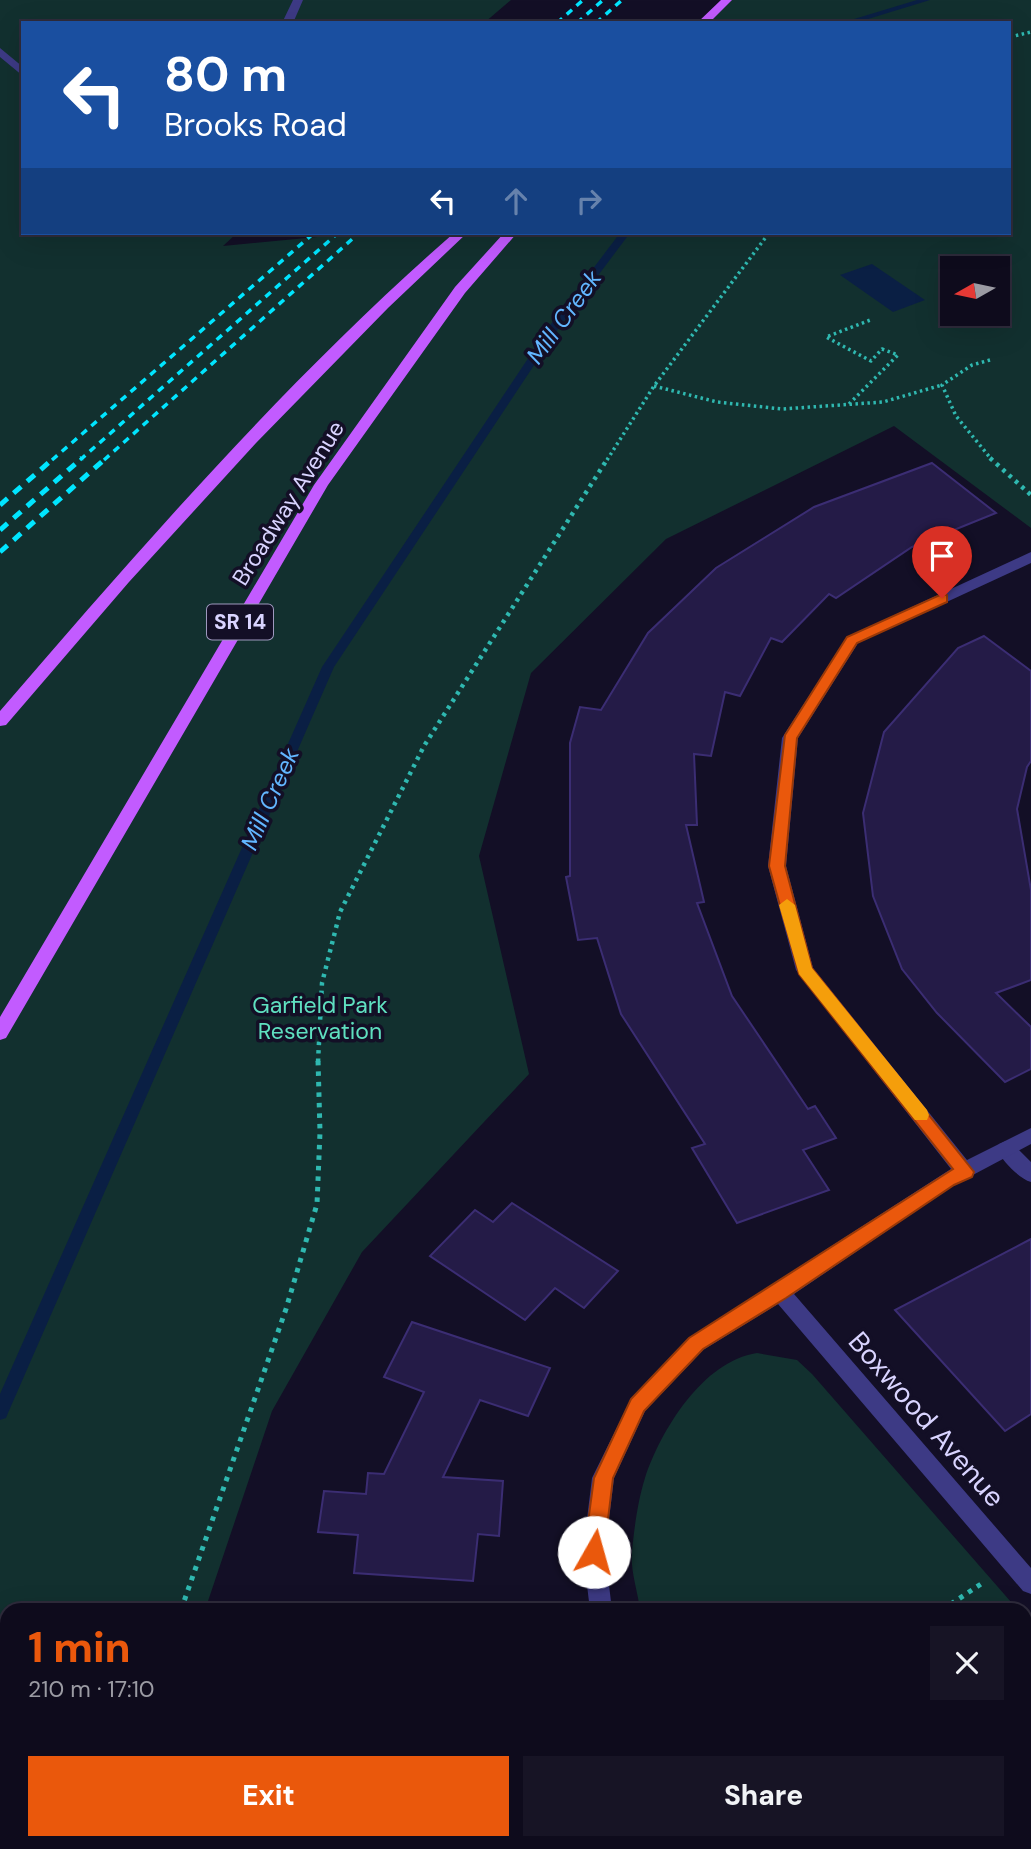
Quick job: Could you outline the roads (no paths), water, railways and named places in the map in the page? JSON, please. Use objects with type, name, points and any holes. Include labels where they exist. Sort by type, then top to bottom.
[{"type":"main road","points":[[704,21],[727,0]]},
{"type":"main road","points":[[0,721],[134,564],[258,429],[459,235]]},
{"type":"main road","name":"Broadway Avenue","points":[[0,1032],[321,485],[460,289],[509,235]]},
{"type":"street","points":[[288,21],[298,0]]},
{"type":"street","points":[[0,51],[21,71]]},
{"type":"street","points":[[965,1172],[805,970],[777,866],[790,738],[852,640],[1031,557]]},
{"type":"street","points":[[600,1603],[594,1552],[603,1478],[638,1405],[696,1344],[947,1180],[1031,1135]]},
{"type":"street","points":[[1006,1149],[1031,1174]]},
{"type":"street","name":"Boxwood Avenue","points":[[779,1292],[1031,1584]]},
{"type":"water","points":[[872,264],[925,300],[893,312],[840,275]]},
{"type":"waterway","name":"Mill Creek","points":[[852,21],[926,0]]},
{"type":"waterway","name":"Mill Creek","points":[[0,1413],[328,667],[556,324],[623,235]]},
{"type":"railway","points":[[559,21],[583,0]]},
{"type":"railway","points":[[579,21],[603,0]]},
{"type":"railway","points":[[598,21],[622,0]]},
{"type":"railway","points":[[52,460],[312,235]]},
{"type":"railway","points":[[80,460],[336,235]]},
{"type":"railway","points":[[104,460],[357,235]]},
{"type":"railway","points":[[0,505],[54,458]]},
{"type":"railway","points":[[0,530],[82,458]]},
{"type":"railway","points":[[0,552],[106,458]]},
{"type":"park label","name":"Garfield Park Reservation","points":[[320,1018]]}]
